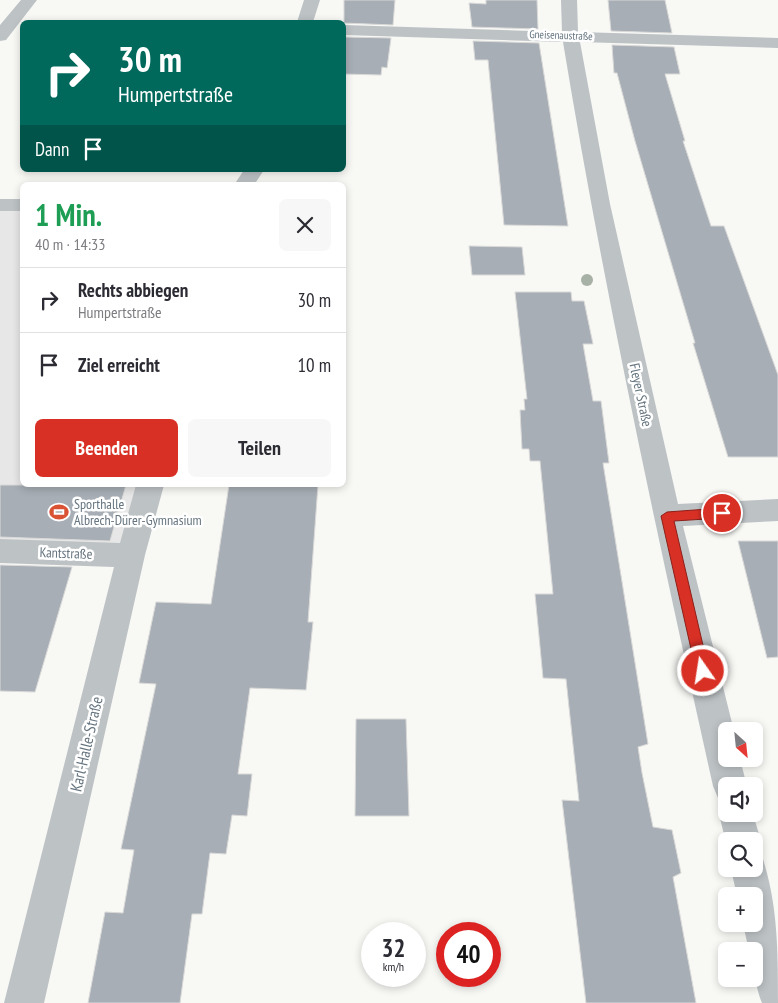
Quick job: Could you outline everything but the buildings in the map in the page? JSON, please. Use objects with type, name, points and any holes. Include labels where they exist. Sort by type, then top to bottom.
[{"type":"street","points":[[0,36],[29,0]]},
{"type":"street","points":[[306,20],[312,0]]},
{"type":"street","name":"Fleyer Straße","points":[[569,0],[570,35],[600,204],[667,516],[728,777]]},
{"type":"street","points":[[13,22],[20,22]]},
{"type":"street","name":"Gneisenaustraße","points":[[346,30],[570,35],[778,43]]},
{"type":"street","points":[[0,204],[20,205]]},
{"type":"street","name":"Karl-Halle-Straße","points":[[24,1003],[131,555],[149,487]]},
{"type":"street","points":[[667,516],[778,510]]},
{"type":"street","name":"Kantstraße","points":[[0,551],[131,555]]},
{"type":"street","points":[[751,877],[778,994]]},
{"type":"shaded area","points":[[0,205],[20,205],[20,487],[149,487],[131,555],[0,551]]},
{"type":"place","name":"Sporthalle Albrech-Dürer-Gymnasium","points":[[59,512]]},
{"type":"route","points":[[703,671],[667,516],[722,513]]}]
